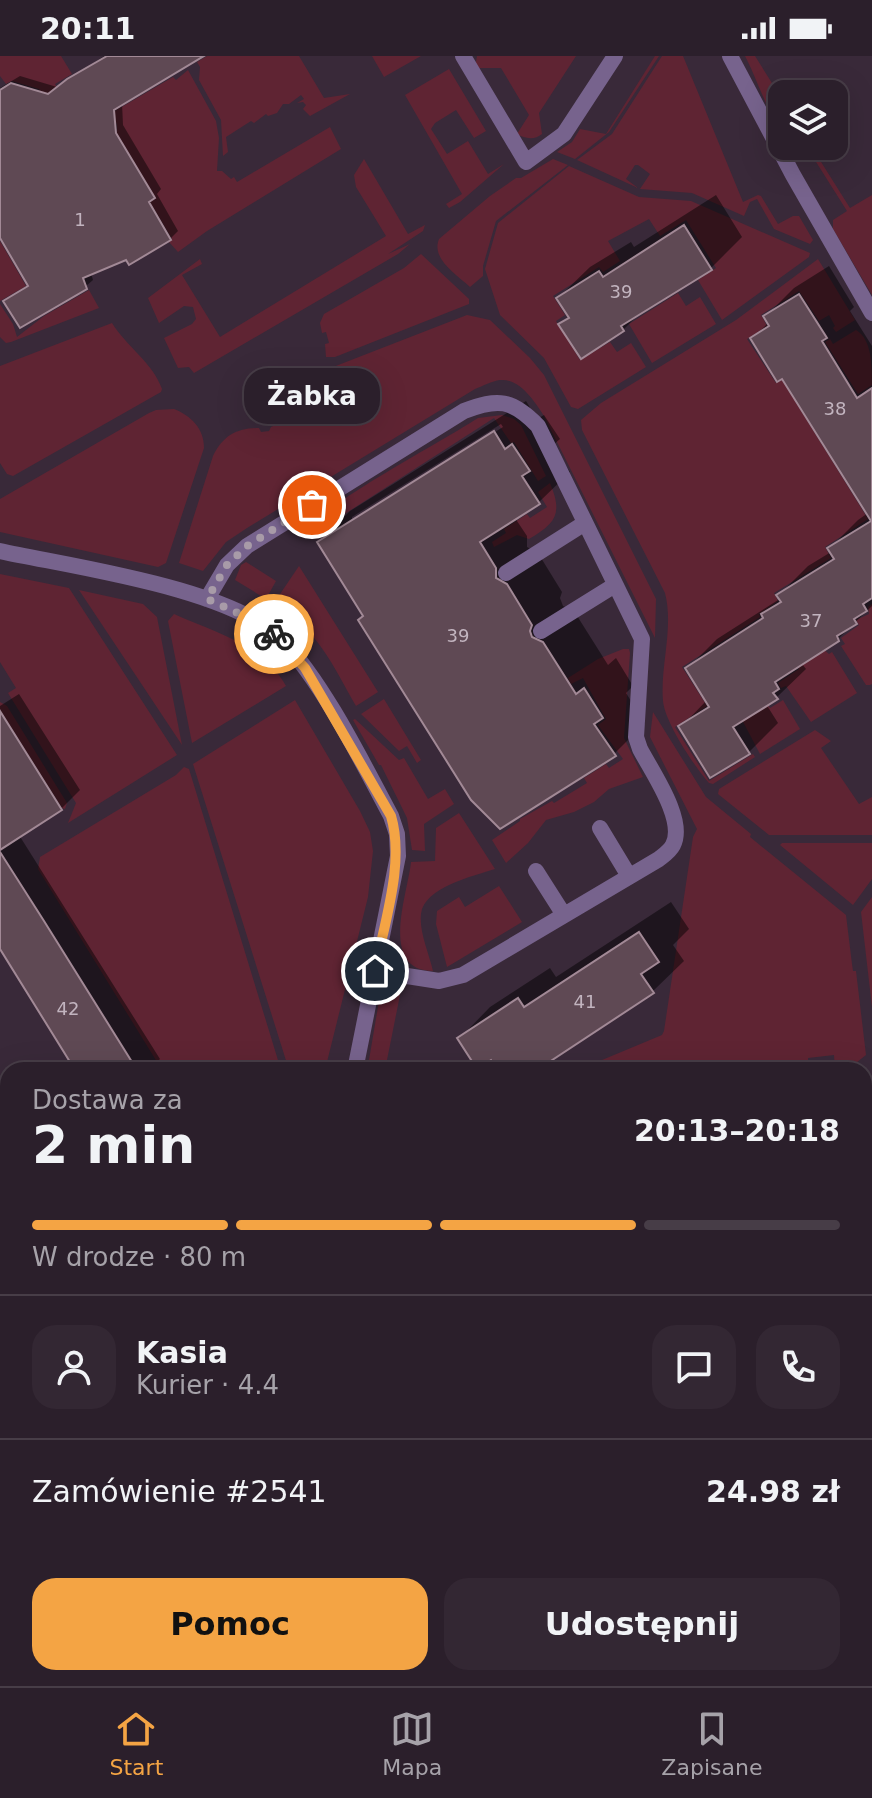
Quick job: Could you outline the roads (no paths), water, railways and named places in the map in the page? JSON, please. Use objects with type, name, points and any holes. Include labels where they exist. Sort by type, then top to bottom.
[{"type":"street","points":[[463,56],[526,162],[564,134],[615,56]]},
{"type":"street","points":[[730,56],[793,175],[872,313]]},
{"type":"street","points":[[207,599],[227,565],[247,546],[464,411],[485,403],[505,402],[522,410],[538,426],[642,639],[636,737],[675,817],[677,834],[672,848],[463,975],[439,981],[375,971]]},
{"type":"street","points":[[506,573],[585,523]]},
{"type":"street","points":[[0,551],[207,599],[255,621],[280,638],[305,668],[391,816],[397,834],[398,856],[357,1062]]},
{"type":"street","points":[[541,631],[615,585]]},
{"type":"street","points":[[600,828],[629,876]]},
{"type":"street","points":[[536,871],[564,915]]},
{"type":"place","name":"Żabka","points":[[312,505]]}]
